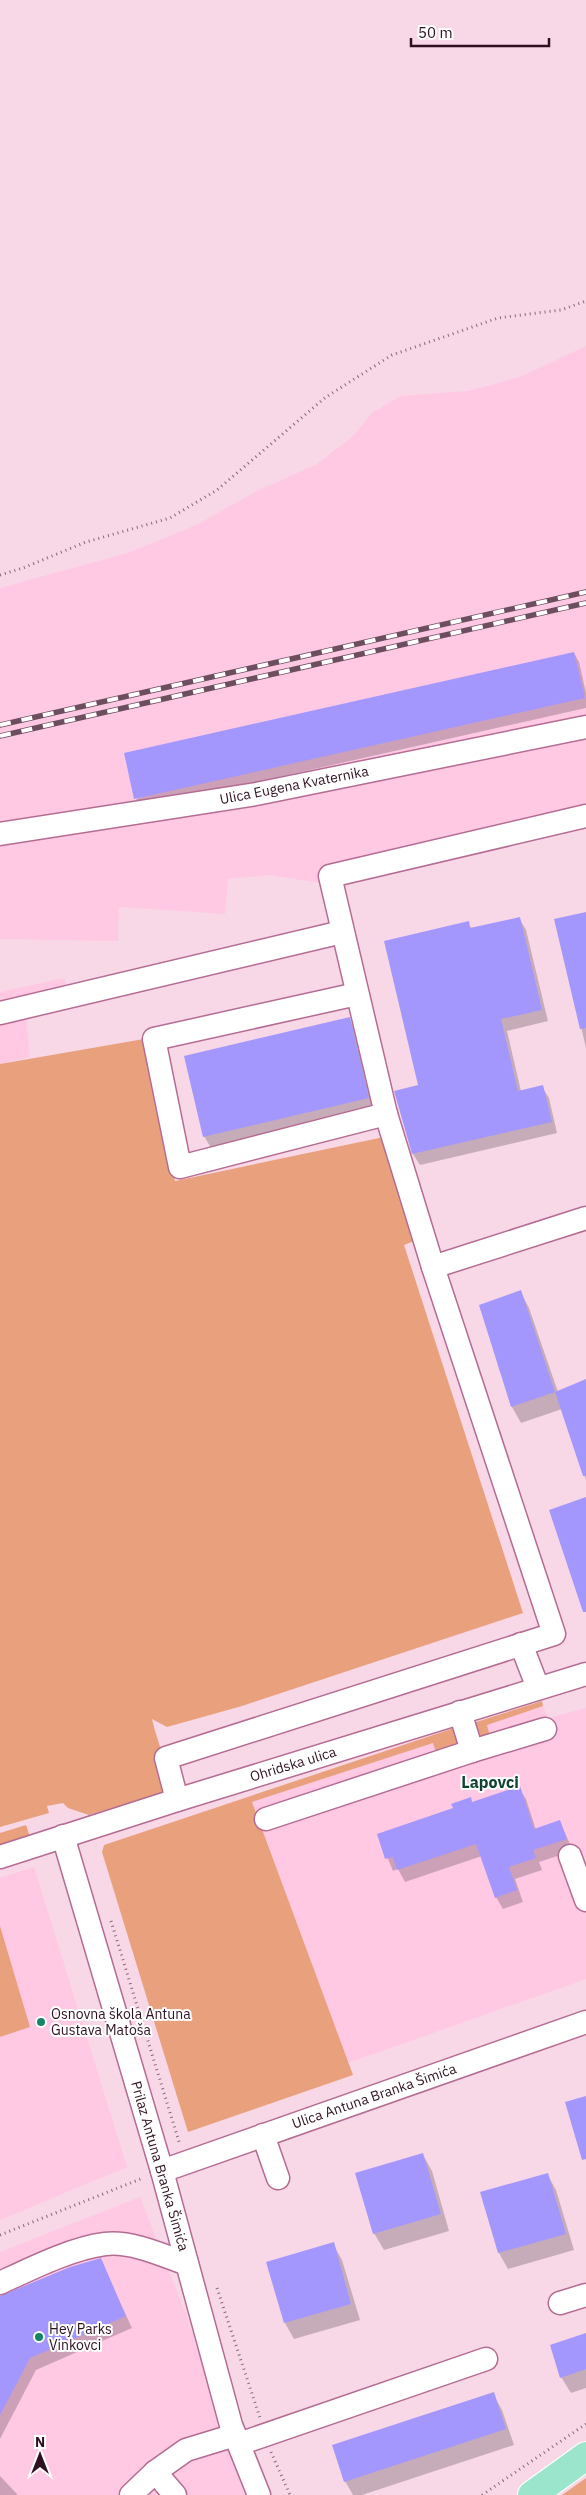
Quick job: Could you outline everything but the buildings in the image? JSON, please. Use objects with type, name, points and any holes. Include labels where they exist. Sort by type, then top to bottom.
[{"type":"main road","points":[[532,2495],[586,2456]]},
{"type":"street","name":"Ulica Eugena Kvaternika","points":[[0,834],[256,794],[586,727]]},
{"type":"street","points":[[177,1800],[166,1758],[554,1634],[433,1267],[386,1114],[330,876],[586,816]]},
{"type":"street","points":[[0,1013],[342,932]]},
{"type":"street","points":[[357,994],[154,1039],[180,1167],[386,1114]]},
{"type":"street","points":[[433,1267],[586,1218]]},
{"type":"street","points":[[521,1644],[538,1688]]},
{"type":"street","name":"Ohridska ulica","points":[[0,1857],[177,1800],[586,1674]]},
{"type":"street","points":[[460,1712],[472,1752]]},
{"type":"street","points":[[266,1819],[545,1729]]},
{"type":"street","name":"Prilaz Antuna Branka Šimića","points":[[63,1836],[162,2171],[237,2440],[259,2495]]},
{"type":"street","points":[[570,1856],[586,1900]]},
{"type":"street","name":"Ulica Antuna Branka Šimića","points":[[162,2171],[586,2022]]},
{"type":"street","points":[[263,2135],[278,2178]]},
{"type":"street","points":[[0,2283],[51,2259],[106,2244],[152,2251],[187,2264]]},
{"type":"street","points":[[560,2303],[586,2295]]},
{"type":"street","points":[[131,2495],[155,2472],[186,2450],[237,2440],[486,2359]]},
{"type":"street","points":[[155,2472],[175,2495]]},
{"type":"path","points":[[0,575],[23,568],[86,542],[170,518],[217,490],[326,397],[392,354],[498,318],[561,310],[586,301]]},
{"type":"path","points":[[0,2235],[162,2171]]},
{"type":"path","points":[[482,2495],[586,2424]]},
{"type":"shaded area","points":[[586,346],[586,824],[321,883],[269,875],[228,879],[225,914],[119,907],[118,941],[0,939],[0,588],[131,552],[198,524],[255,492],[317,464],[353,436],[373,412],[401,396],[468,391],[520,377]]},
{"type":"shaded area","points":[[64,978],[75,1005],[26,1018],[30,1057],[0,1064],[0,992]]},
{"type":"shaded area","points":[[144,1039],[175,1181],[384,1137],[414,1241],[404,1245],[523,1613],[242,1706],[167,1727],[152,1719],[165,1768],[166,1778],[160,1794],[89,1815],[68,1808],[63,1803],[47,1806],[49,1813],[0,1827],[0,1064]]},
{"type":"shaded area","points":[[542,1701],[543,1706],[487,1725],[490,1737],[478,1735],[470,1724]]},
{"type":"shaded area","points":[[543,1706],[548,1718],[586,1708],[586,1979],[348,2063],[252,1802],[459,1734],[490,1737],[486,1725]]},
{"type":"shaded area","points":[[457,1727],[459,1745],[437,1755],[433,1743],[252,1802],[353,2075],[188,2132],[102,1852],[104,1845]]},
{"type":"shaded area","points":[[26,1825],[30,1837],[0,1846],[0,1833]]},
{"type":"shaded area","name":"Osnovna škola Antuna Gustava Matoša","points":[[34,1867],[127,2167],[0,2220],[0,1878]]},
{"type":"shaded area","points":[[0,1926],[30,2027],[0,2037]]},
{"type":"shaded area","name":"Hey Parks Vinkovci","points":[[140,2197],[186,2315],[223,2425],[251,2495],[0,2495],[0,2252]]},
{"type":"shaded area","points":[[586,2478],[586,2495],[562,2495]]},
{"type":"railway","points":[[0,725],[586,592]]},
{"type":"railway","points":[[0,736],[586,603]]},
{"type":"place","name":"Osnovna škola Antuna Gustava Matoša","points":[[41,2022]]},
{"type":"place","name":"Hey Parks Vinkovci","points":[[39,2337]]},
{"type":"district","name":"Lapovci","points":[[490,1782]]}]
